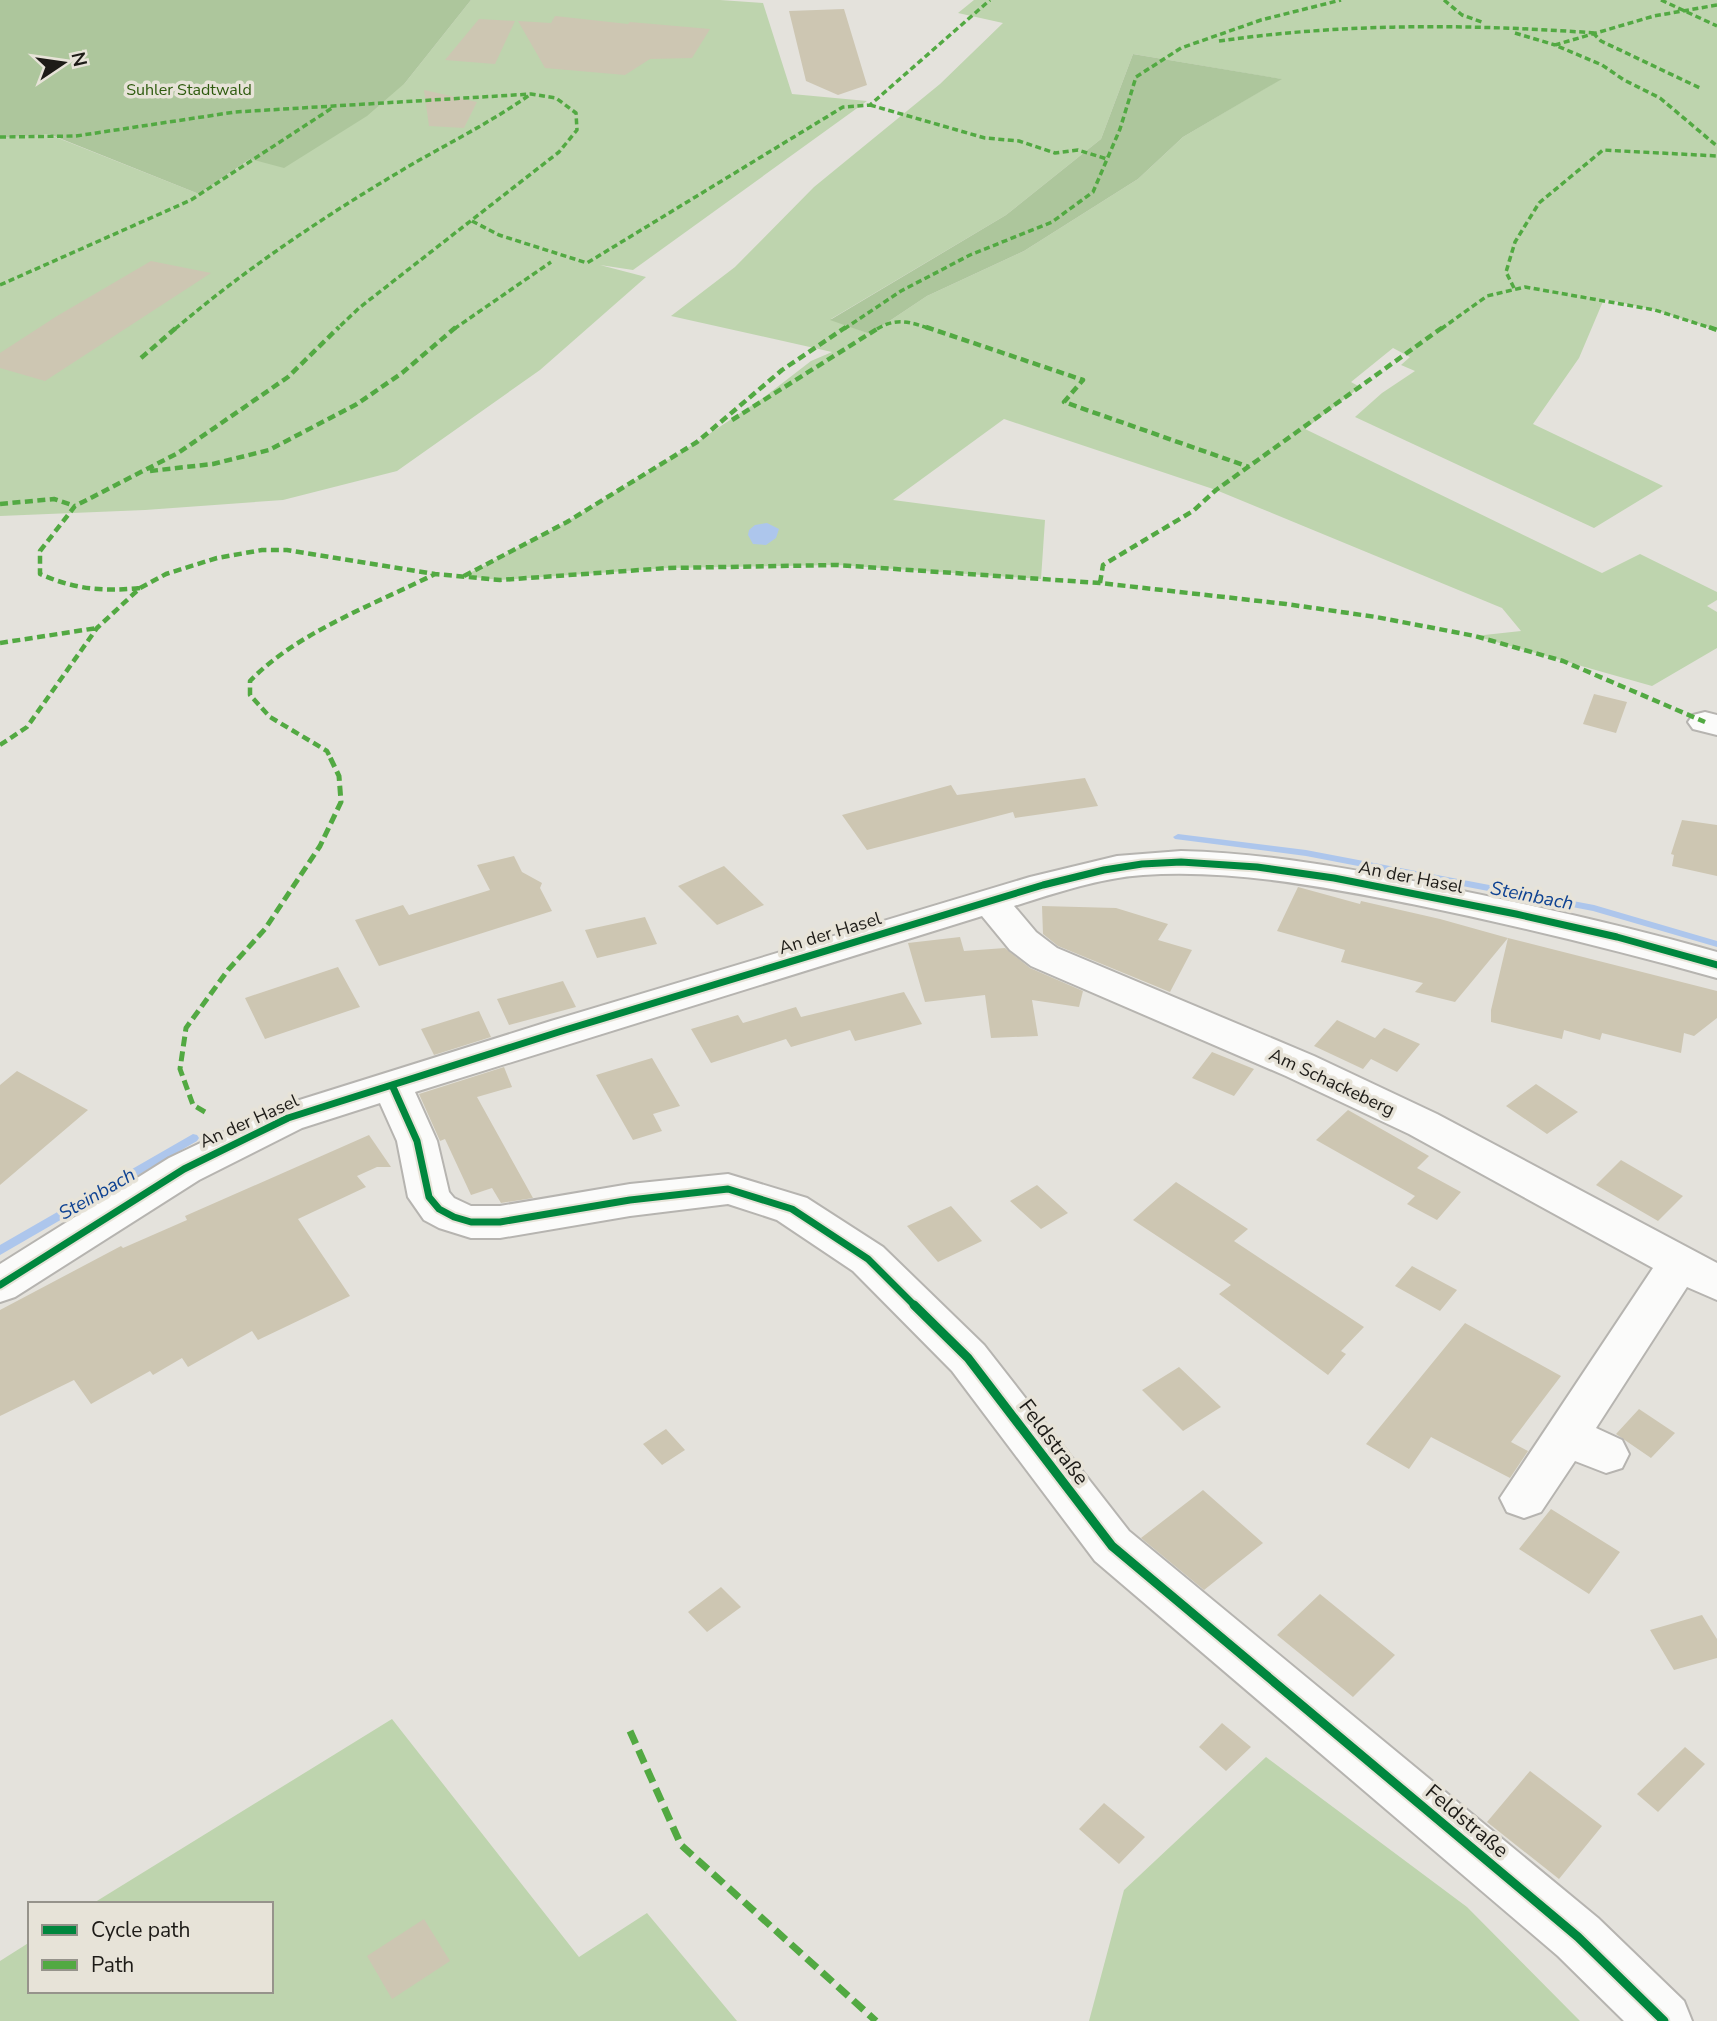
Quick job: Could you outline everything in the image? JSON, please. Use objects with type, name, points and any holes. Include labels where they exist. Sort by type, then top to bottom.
[{"type":"street","name":"An der Hasel","points":[[0,1285],[184,1169],[288,1118],[990,901],[1102,870],[1142,864],[1254,866],[1363,884],[1591,929],[1717,965]]},
{"type":"street","name":"Am Schackeberg","points":[[990,901],[1023,941],[1044,957],[1373,1100],[1698,1273],[1587,1445],[1524,1498]]},
{"type":"street","name":"Feldstraße","points":[[392,1085],[416,1141],[429,1197],[439,1209],[454,1217],[471,1222],[500,1222],[630,1200],[728,1189],[792,1209],[868,1259],[968,1358],[1112,1546],[1578,1937],[1664,2021]]},
{"type":"green space","name":"Suhler Stadtwald","points":[[0,0],[471,0],[405,83],[367,116],[284,168],[250,159],[199,194],[49,134],[0,138]]},
{"type":"green space","points":[[471,0],[720,0],[763,3],[792,94],[867,101],[633,270],[600,265],[646,277],[540,370],[397,471],[283,500],[145,510],[0,516],[0,138],[48,134],[199,194],[251,159],[405,83]]},
{"type":"green space","points":[[974,0],[1717,0],[1717,330],[1655,310],[1604,299],[1579,358],[1533,424],[1663,486],[1594,528],[1355,417],[1382,393],[1415,371],[1401,365],[1410,357],[1393,348],[1351,382],[1360,387],[1305,429],[1602,573],[1640,554],[1717,592],[1717,600],[1707,606],[1717,612],[1717,648],[1652,686],[1475,636],[1521,631],[1502,608],[1216,490],[1004,419],[893,500],[1045,520],[1041,579],[837,565],[668,568],[500,580],[464,576],[567,522],[697,442],[763,398],[811,361],[832,352],[671,316],[735,267],[814,187],[940,84],[1003,23],[958,13]],"holes":[[[1133,54],[1281,79],[1183,137],[1138,179],[1024,251],[927,296],[870,334],[831,319],[1006,215],[1101,139]]]},
{"type":"green space","points":[[1133,54],[1282,79],[1183,137],[1138,179],[1024,251],[927,296],[870,334],[830,320],[1006,215],[1101,139]]},
{"type":"green space","points":[[392,1719],[579,1957],[647,1913],[737,2021],[0,2021],[0,1961],[28,1943],[28,1993],[273,1993],[273,1902],[95,1902]]},
{"type":"green space","points":[[1266,1757],[1467,1907],[1580,2021],[1089,2021],[1124,1890]]},
{"type":"water","points":[[767,523],[779,529],[776,538],[766,545],[753,544],[748,535],[749,530],[755,525]]},
{"type":"building","points":[[844,9],[867,85],[838,95],[806,81],[789,11]]},
{"type":"building","points":[[555,16],[710,29],[692,58],[650,59],[625,75],[545,68],[518,21],[551,23]]},
{"type":"building","points":[[479,19],[515,21],[495,64],[445,60]]},
{"type":"building","points":[[424,90],[477,102],[464,128],[429,126]]},
{"type":"building","points":[[151,261],[211,273],[45,381],[0,368],[0,353]]},
{"type":"building","points":[[1594,694],[1627,702],[1616,733],[1583,724]]},
{"type":"building","points":[[1085,778],[1098,806],[1015,818],[1013,812],[867,850],[842,815],[951,785],[957,795]]},
{"type":"building","points":[[1682,820],[1717,825],[1717,876],[1672,866],[1674,855],[1671,854]]},
{"type":"building","points":[[514,856],[522,872],[542,883],[540,888],[552,911],[379,966],[355,920],[403,905],[409,915],[490,890],[477,865]]},
{"type":"building","points":[[724,866],[764,905],[717,925],[678,886]]},
{"type":"building","points":[[1298,887],[1360,904],[1361,901],[1440,919],[1508,938],[1455,1002],[1415,992],[1423,983],[1341,962],[1345,950],[1277,931]]},
{"type":"building","points":[[1042,906],[1116,908],[1168,924],[1158,940],[1192,950],[1170,992],[1058,946],[1043,934]]},
{"type":"building","points":[[645,917],[657,944],[597,958],[585,930]]},
{"type":"building","points":[[960,937],[964,951],[1005,948],[1030,968],[1083,991],[1079,1007],[1032,1000],[1038,1036],[991,1038],[985,995],[925,1002],[908,943]]},
{"type":"building","points":[[1508,938],[1717,991],[1717,1018],[1694,1036],[1684,1033],[1681,1053],[1602,1033],[1600,1040],[1564,1030],[1562,1039],[1491,1022],[1491,1010]]},
{"type":"building","points":[[338,967],[360,1007],[265,1039],[245,998]]},
{"type":"building","points":[[563,981],[576,1007],[509,1025],[497,999]]},
{"type":"building","points":[[904,992],[922,1024],[855,1041],[850,1030],[791,1047],[786,1039],[711,1063],[691,1029],[738,1015],[743,1023],[796,1007],[801,1017]]},
{"type":"building","points":[[479,1011],[491,1037],[434,1055],[421,1029]]},
{"type":"building","points":[[1337,1020],[1375,1038],[1384,1028],[1420,1044],[1397,1072],[1371,1059],[1363,1069],[1314,1046]]},
{"type":"building","points":[[1212,1052],[1254,1069],[1234,1096],[1192,1078]]},
{"type":"building","points":[[652,1058],[680,1106],[653,1114],[662,1131],[633,1140],[596,1075]]},
{"type":"building","points":[[504,1067],[512,1087],[477,1097],[533,1198],[501,1203],[492,1188],[471,1195],[445,1139],[440,1141],[419,1094]]},
{"type":"building","points":[[17,1071],[88,1110],[0,1185],[0,1085]]},
{"type":"building","points":[[1536,1084],[1578,1112],[1547,1134],[1506,1106]]},
{"type":"building","points":[[1348,1110],[1429,1156],[1417,1168],[1461,1192],[1437,1220],[1407,1204],[1415,1196],[1316,1140]]},
{"type":"building","points":[[369,1135],[391,1167],[377,1167],[357,1176],[366,1187],[298,1219],[350,1296],[258,1340],[252,1331],[188,1367],[182,1358],[153,1375],[150,1371],[91,1404],[74,1380],[0,1416],[0,1310],[121,1246],[123,1248],[187,1220],[185,1216]]},
{"type":"building","points":[[1621,1160],[1683,1196],[1658,1221],[1596,1185]]},
{"type":"building","points":[[1176,1182],[1248,1229],[1234,1241],[1364,1327],[1341,1351],[1346,1354],[1328,1375],[1219,1294],[1231,1285],[1133,1220]]},
{"type":"building","points":[[1037,1185],[1068,1213],[1041,1229],[1010,1201]]},
{"type":"building","points":[[951,1206],[982,1241],[938,1262],[907,1226]]},
{"type":"building","points":[[1412,1266],[1457,1290],[1440,1311],[1395,1286]]},
{"type":"building","points":[[1465,1323],[1561,1376],[1511,1442],[1528,1451],[1510,1478],[1431,1437],[1409,1469],[1366,1444]]},
{"type":"building","points":[[1179,1367],[1221,1407],[1183,1431],[1142,1390]]},
{"type":"building","points":[[1639,1409],[1675,1433],[1651,1458],[1616,1434]]},
{"type":"building","points":[[666,1429],[685,1450],[662,1465],[643,1444]]},
{"type":"building","points":[[1203,1490],[1263,1543],[1204,1590],[1141,1538]]},
{"type":"building","points":[[1551,1509],[1620,1552],[1589,1594],[1519,1549]]},
{"type":"building","points":[[721,1587],[741,1607],[707,1632],[688,1612]]},
{"type":"building","points":[[1320,1594],[1395,1655],[1353,1697],[1277,1635]]},
{"type":"building","points":[[1702,1615],[1717,1639],[1717,1658],[1674,1670],[1650,1630]]},
{"type":"building","points":[[1222,1723],[1251,1747],[1226,1771],[1199,1747]]},
{"type":"building","points":[[1685,1747],[1705,1764],[1658,1812],[1637,1794]]},
{"type":"building","points":[[1530,1771],[1602,1826],[1559,1879],[1487,1822]]},
{"type":"building","points":[[1104,1803],[1145,1837],[1119,1864],[1079,1829]]},
{"type":"building","points":[[424,1919],[450,1961],[392,1999],[367,1956]]},
{"type":"waterway","name":"Steinbach","points":[[1178,837],[1306,853],[1594,908],[1717,944]]},
{"type":"waterway","name":"Steinbach","points":[[0,1251],[193,1138]]},
{"type":"marked path","points":[[472,221],[499,235],[587,263],[843,107],[870,105],[990,0]]},
{"type":"marked path","points":[[464,576],[567,522],[697,442],[782,370],[901,291],[970,255],[1052,222],[1093,192],[1120,129],[1136,77],[1181,48],[1261,20],[1341,0]]},
{"type":"marked path","points":[[1444,0],[1462,15],[1482,22]]},
{"type":"marked path","points":[[1661,0],[1717,26]]},
{"type":"marked path","points":[[1717,5],[1654,16],[1555,45],[1602,65],[1624,80],[1660,98],[1717,146]]},
{"type":"marked path","points":[[1219,41],[1313,30],[1407,26],[1502,27],[1596,33]]},
{"type":"marked path","points":[[1515,33],[1555,45]]},
{"type":"marked path","points":[[1593,33],[1601,41],[1700,88]]},
{"type":"marked path","points":[[0,137],[76,136],[235,112],[531,94],[556,98],[576,113],[577,130],[559,152],[359,308],[288,377],[178,453],[75,506],[40,551],[40,574],[54,580],[89,590],[140,588]]},
{"type":"marked path","points":[[141,358],[213,297],[267,257],[415,163],[494,120],[531,94]]},
{"type":"marked path","points":[[870,105],[985,138],[1019,141],[1055,153],[1078,150],[1107,159]]},
{"type":"marked path","points":[[0,285],[191,200],[332,108]]},
{"type":"marked path","points":[[1514,288],[1506,272],[1515,242],[1539,203],[1603,150],[1717,156]]},
{"type":"marked path","points":[[150,471],[213,464],[269,450],[357,404],[402,373],[469,316],[551,262]]},
{"type":"marked path","points":[[1100,583],[1103,565],[1193,511],[1216,490],[1487,296],[1525,287],[1587,296],[1655,310],[1717,330]]},
{"type":"marked path","points":[[732,420],[890,321],[904,320],[1083,380],[1064,402],[1249,467]]},
{"type":"marked path","points":[[0,504],[54,499],[75,506]]},
{"type":"marked path","points":[[0,745],[27,727],[97,628],[140,588],[166,574],[217,558],[262,550],[287,550],[435,574],[500,580],[668,568],[837,565],[1100,583],[1286,604],[1376,617],[1475,636],[1563,661],[1705,722]]},
{"type":"marked path","points":[[205,1112],[193,1105],[180,1069],[186,1028],[228,970],[265,929],[320,846],[341,802],[339,776],[327,751],[270,717],[250,695],[250,681],[269,661],[332,625],[435,574]]},
{"type":"marked path","points":[[0,643],[97,628]]},
{"type":"marked path","points":[[630,1731],[681,1845],[876,2021]]},
{"type":"cycle path","points":[[0,1285],[184,1169],[288,1118],[565,1030],[1043,885],[1104,870],[1181,862],[1219,863],[1296,872],[1550,921],[1717,965]]},
{"type":"cycle path","points":[[392,1085],[417,1141],[429,1197],[439,1209],[454,1217],[471,1222],[500,1222],[630,1200],[728,1189],[792,1209],[868,1259],[968,1358],[1112,1546],[1578,1937],[1664,2021]]}]
